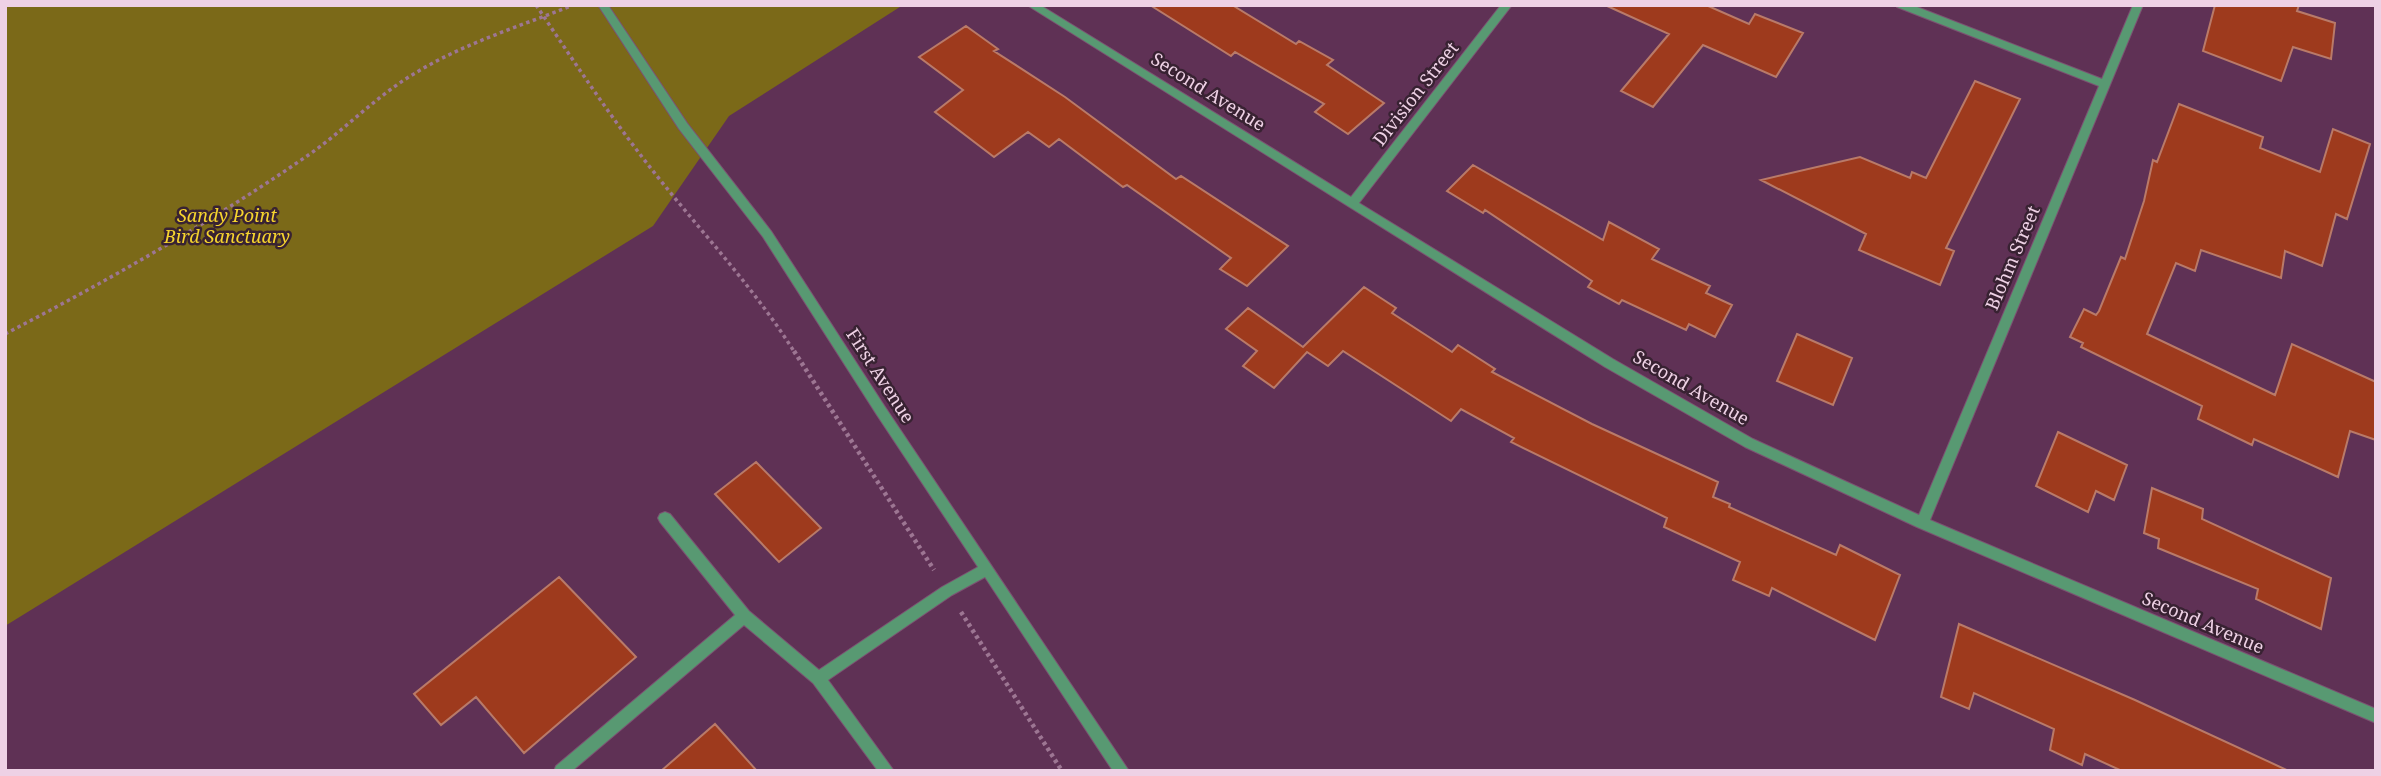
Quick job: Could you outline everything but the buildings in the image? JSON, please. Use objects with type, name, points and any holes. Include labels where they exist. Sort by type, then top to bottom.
[{"type":"street","name":"First Avenue","points":[[603,5],[683,126],[767,233],[881,411],[1122,771]]},
{"type":"street","name":"Second Avenue","points":[[1032,5],[1608,363],[1749,443],[1922,523],[2376,716]]},
{"type":"street","name":"Division Street","points":[[1352,204],[1507,5]]},
{"type":"street","points":[[1901,5],[2105,84]]},
{"type":"street","name":"Blohm Street","points":[[1922,523],[2137,5]]},
{"type":"street","points":[[665,519],[744,616],[818,678],[887,771]]},
{"type":"street","points":[[818,678],[947,591],[987,569]]},
{"type":"street","points":[[561,771],[744,616]]},
{"type":"path","points":[[536,5],[657,176],[745,282],[786,338],[1062,771]]},
{"type":"path","points":[[5,334],[152,253],[250,194],[318,148],[386,90],[419,70],[573,5]]},
{"type":"green space","name":"Sandy Point Bird Sanctuary","points":[[5,5],[903,5],[729,116],[653,226],[5,626]]}]
